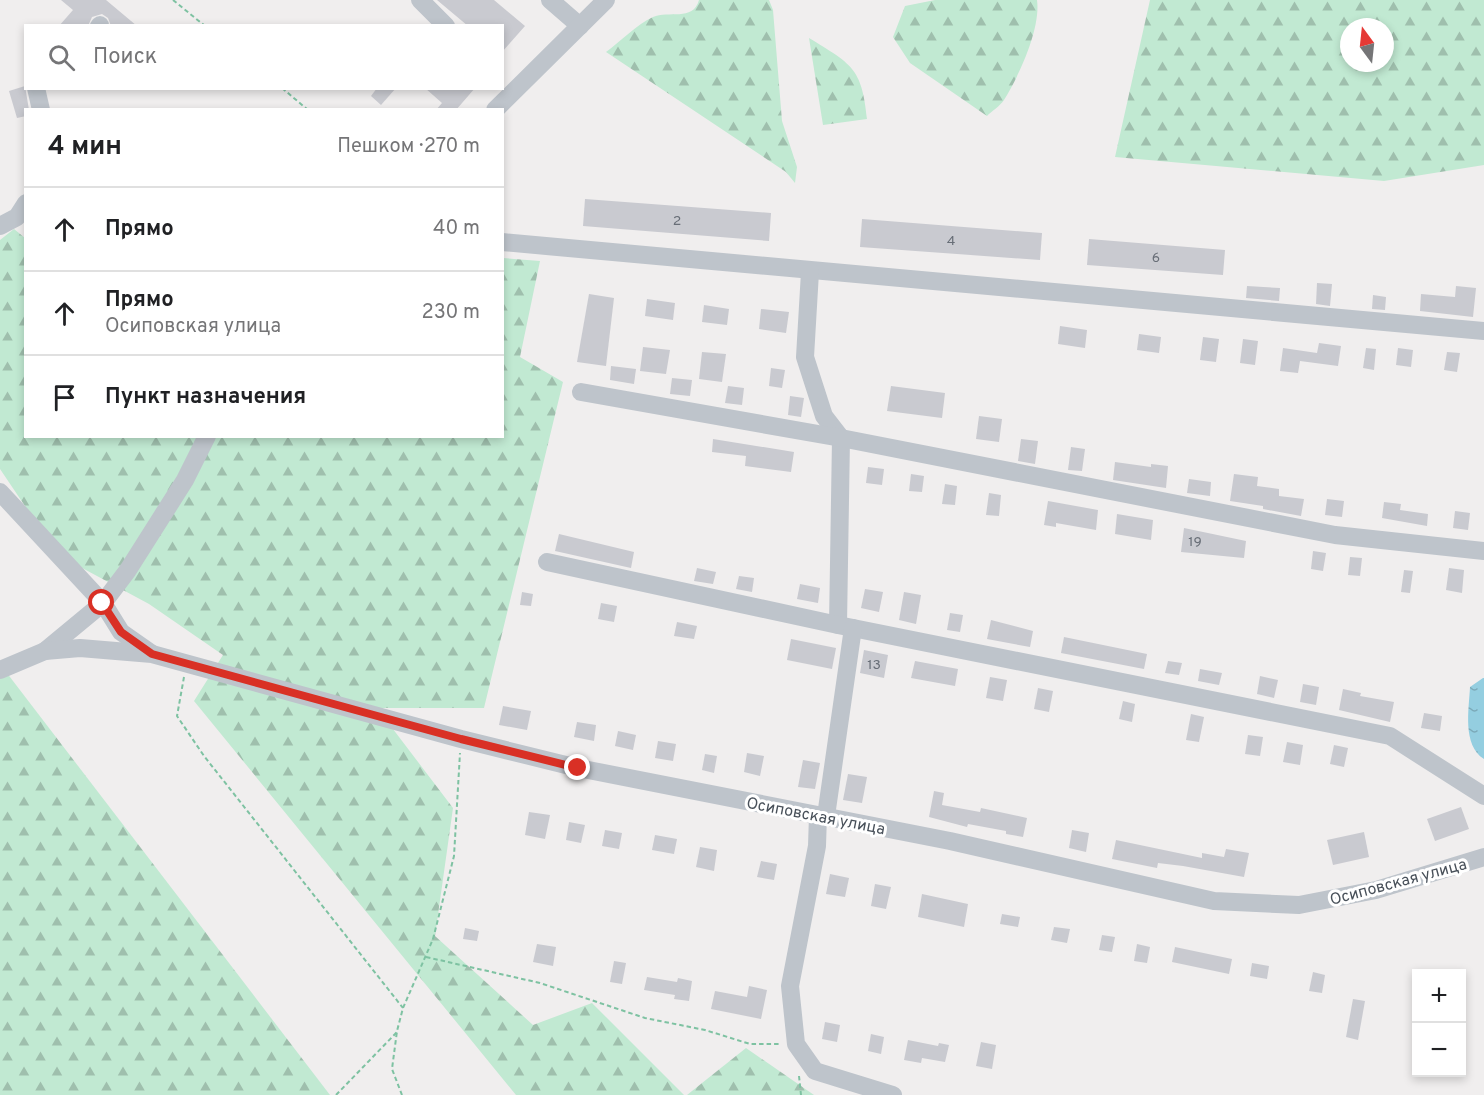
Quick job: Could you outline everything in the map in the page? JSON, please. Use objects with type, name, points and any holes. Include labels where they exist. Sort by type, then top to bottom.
[{"type":"street","points":[[420,0],[444,24]]},
{"type":"street","points":[[550,0],[579,26]]},
{"type":"street","points":[[496,108],[508,85],[579,26],[606,0]]},
{"type":"street","points":[[36,90],[41,108]]},
{"type":"street","points":[[0,226],[22,214]]},
{"type":"street","points":[[504,242],[810,272],[1484,331]]},
{"type":"street","points":[[810,272],[805,357],[824,416],[841,438],[845,626],[822,816],[790,986],[796,1044],[815,1071],[893,1095]]},
{"type":"street","points":[[581,392],[841,438],[1335,535],[1484,551]]},
{"type":"street","points":[[0,670],[45,651],[102,603],[128,570],[185,480],[206,438]]},
{"type":"street","points":[[0,492],[102,603],[121,632],[152,654]]},
{"type":"street","points":[[547,562],[845,626],[1390,736],[1484,796]]},
{"type":"street","points":[[45,651],[80,648],[152,654]]},
{"type":"street","name":"Осиповская улица","points":[[152,654],[461,739],[578,768],[950,841],[1214,901],[1299,905],[1377,890],[1484,856]]},
{"type":"path","points":[[173,0],[202,24]]},
{"type":"path","points":[[284,90],[306,108]]},
{"type":"path","points":[[186,662],[177,716],[204,756],[402,1008]]},
{"type":"path","points":[[402,1095],[392,1069],[398,1031],[402,1008],[433,939],[454,856],[461,739]]},
{"type":"path","points":[[426,957],[540,983],[645,1018],[705,1030],[750,1044],[796,1044]]},
{"type":"path","points":[[336,1095],[398,1031]]},
{"type":"green space","points":[[699,0],[769,0],[773,10],[782,121],[797,167],[795,183],[786,172],[606,52],[647,20],[659,15],[686,13],[696,7]]},
{"type":"green space","points":[[935,0],[1037,0],[1036,24],[1028,52],[1004,100],[987,116],[910,63],[893,37],[905,6]]},
{"type":"green space","points":[[1150,0],[1484,0],[1484,165],[1384,181],[1115,157]]},
{"type":"green space","points":[[809,38],[844,61],[858,77],[867,119],[823,125]]},
{"type":"green space","points":[[14,229],[24,237],[24,438],[504,438],[504,258],[540,261],[520,357],[563,382],[484,708],[377,708],[453,808],[435,936],[533,1025],[592,1003],[684,1095],[516,1095],[194,701],[223,655],[149,604],[58,555],[0,469],[0,240]]},
{"type":"green space","points":[[0,664],[330,1095],[0,1095]]},
{"type":"green space","points":[[746,1048],[814,1095],[687,1095]]},
{"type":"water","points":[[1483,678],[1484,759],[1472,745],[1468,726],[1470,687]]},
{"type":"building","points":[[61,0],[106,0],[135,24],[110,24],[108,18],[102,14],[92,17],[89,24],[61,24],[73,10]]},
{"type":"building","points":[[437,0],[494,0],[525,26],[504,50],[504,24],[466,24]]},
{"type":"building","points":[[24,86],[29,108],[24,108],[24,116],[17,118],[9,91]]},
{"type":"building","points":[[376,90],[394,90],[381,105],[371,96]]},
{"type":"building","points":[[427,90],[473,90],[458,108],[438,108],[442,103]]},
{"type":"building","points":[[585,199],[771,213],[769,241],[583,226]]},
{"type":"building","points":[[862,219],[1042,233],[1040,260],[860,247]]},
{"type":"building","points":[[1089,239],[1225,250],[1223,275],[1087,265]]},
{"type":"building","points":[[1317,283],[1332,284],[1330,306],[1316,304]]},
{"type":"building","points":[[1247,286],[1280,288],[1279,301],[1246,298]]},
{"type":"building","points":[[1456,286],[1476,288],[1473,317],[1420,311],[1421,294],[1455,297]]},
{"type":"building","points":[[589,294],[614,298],[606,366],[577,362]]},
{"type":"building","points":[[1373,295],[1386,297],[1385,310],[1372,309]]},
{"type":"building","points":[[647,299],[675,303],[673,320],[645,316]]},
{"type":"building","points":[[704,305],[729,309],[727,325],[702,322]]},
{"type":"building","points":[[761,309],[789,312],[786,333],[759,329]]},
{"type":"building","points":[[1060,326],[1087,330],[1085,348],[1058,344]]},
{"type":"building","points":[[1139,334],[1161,337],[1159,353],[1137,350]]},
{"type":"building","points":[[1203,337],[1219,339],[1216,362],[1200,360]]},
{"type":"building","points":[[1243,339],[1258,341],[1255,365],[1240,363]]},
{"type":"building","points":[[1319,343],[1341,346],[1338,366],[1300,361],[1298,373],[1280,371],[1283,348],[1317,353]]},
{"type":"building","points":[[643,347],[670,350],[666,374],[640,371]]},
{"type":"building","points":[[1366,348],[1376,349],[1374,370],[1363,368]]},
{"type":"building","points":[[1398,348],[1413,350],[1411,367],[1396,365]]},
{"type":"building","points":[[702,352],[726,354],[722,382],[699,379]]},
{"type":"building","points":[[1447,352],[1460,353],[1457,372],[1444,370]]},
{"type":"building","points":[[611,366],[636,369],[634,384],[610,380]]},
{"type":"building","points":[[771,368],[785,370],[782,388],[769,386]]},
{"type":"building","points":[[672,378],[692,380],[690,396],[670,394]]},
{"type":"building","points":[[728,386],[744,388],[742,405],[725,403]]},
{"type":"building","points":[[891,386],[945,393],[942,418],[887,411]]},
{"type":"building","points":[[790,396],[804,398],[801,417],[788,415]]},
{"type":"building","points":[[979,416],[1002,419],[999,442],[976,439]]},
{"type":"building","points":[[713,439],[794,452],[791,472],[745,466],[746,456],[712,452]]},
{"type":"building","points":[[1021,439],[1038,441],[1035,464],[1018,461]]},
{"type":"building","points":[[1071,447],[1085,449],[1082,471],[1068,470]]},
{"type":"building","points":[[1115,462],[1151,467],[1151,464],[1168,466],[1166,488],[1113,480]]},
{"type":"building","points":[[868,467],[884,469],[882,485],[866,483]]},
{"type":"building","points":[[911,474],[924,476],[922,492],[909,491]]},
{"type":"building","points":[[1234,474],[1258,477],[1257,486],[1279,489],[1279,496],[1304,499],[1301,516],[1263,509],[1263,506],[1230,501]]},
{"type":"building","points":[[1189,479],[1211,482],[1210,496],[1187,493]]},
{"type":"building","points":[[945,484],[957,486],[955,505],[942,504]]},
{"type":"building","points":[[989,493],[1001,495],[999,516],[986,515]]},
{"type":"building","points":[[1327,499],[1344,501],[1342,517],[1325,515]]},
{"type":"building","points":[[1048,501],[1098,510],[1096,530],[1056,523],[1056,527],[1044,525]]},
{"type":"building","points":[[1384,502],[1401,504],[1400,510],[1428,514],[1427,526],[1382,518]]},
{"type":"building","points":[[1455,511],[1470,513],[1468,530],[1453,528]]},
{"type":"building","points":[[1117,514],[1153,520],[1151,540],[1115,534]]},
{"type":"building","points":[[1184,528],[1246,541],[1244,558],[1181,552]]},
{"type":"building","points":[[559,534],[634,552],[631,568],[555,551]]},
{"type":"building","points":[[1313,551],[1326,553],[1323,571],[1311,569]]},
{"type":"building","points":[[1350,557],[1362,558],[1360,576],[1348,575]]},
{"type":"building","points":[[697,568],[716,572],[713,584],[694,581]]},
{"type":"building","points":[[1449,568],[1464,570],[1462,593],[1446,590]]},
{"type":"building","points":[[1404,570],[1413,571],[1410,593],[1401,592]]},
{"type":"building","points":[[739,576],[754,578],[752,592],[736,589]]},
{"type":"building","points":[[800,584],[820,588],[818,603],[797,599]]},
{"type":"building","points":[[865,589],[883,592],[879,612],[861,608]]},
{"type":"building","points":[[522,592],[533,594],[531,606],[520,605]]},
{"type":"building","points":[[904,592],[921,595],[916,624],[899,620]]},
{"type":"building","points":[[601,603],[617,606],[614,622],[598,619]]},
{"type":"building","points":[[950,613],[963,615],[960,632],[947,630]]},
{"type":"building","points":[[991,620],[1033,631],[1030,647],[987,639]]},
{"type":"building","points":[[677,622],[697,626],[694,639],[674,636]]},
{"type":"building","points":[[1064,637],[1147,654],[1144,669],[1061,653]]},
{"type":"building","points":[[791,639],[836,648],[832,669],[787,660]]},
{"type":"building","points":[[864,650],[888,655],[884,678],[860,673]]},
{"type":"building","points":[[915,661],[958,669],[955,686],[911,678]]},
{"type":"building","points":[[1168,661],[1182,663],[1179,675],[1165,673]]},
{"type":"building","points":[[1200,669],[1222,673],[1219,685],[1198,681]]},
{"type":"building","points":[[1260,676],[1278,680],[1274,698],[1257,694]]},
{"type":"building","points":[[990,677],[1007,680],[1003,701],[986,698]]},
{"type":"building","points":[[1303,684],[1319,687],[1316,705],[1300,702]]},
{"type":"building","points":[[1038,688],[1053,691],[1049,712],[1034,709]]},
{"type":"building","points":[[1343,689],[1361,693],[1360,696],[1394,702],[1390,722],[1339,710]]},
{"type":"building","points":[[1123,701],[1135,704],[1132,722],[1119,719]]},
{"type":"building","points":[[503,706],[531,711],[527,730],[499,725]]},
{"type":"building","points":[[1424,713],[1442,716],[1440,731],[1421,728]]},
{"type":"building","points":[[1191,714],[1204,717],[1199,742],[1186,740]]},
{"type":"building","points":[[577,722],[596,725],[594,741],[574,737]]},
{"type":"building","points":[[618,731],[636,735],[633,750],[615,746]]},
{"type":"building","points":[[1248,735],[1263,737],[1260,756],[1245,754]]},
{"type":"building","points":[[658,741],[676,744],[673,761],[655,758]]},
{"type":"building","points":[[1287,742],[1303,745],[1300,765],[1283,762]]},
{"type":"building","points":[[1334,745],[1348,748],[1344,767],[1330,764]]},
{"type":"building","points":[[747,753],[764,756],[760,776],[744,772]]},
{"type":"building","points":[[705,754],[717,756],[714,773],[702,770]]},
{"type":"building","points":[[803,760],[820,763],[815,789],[798,787]]},
{"type":"building","points":[[848,774],[867,777],[862,803],[843,800]]},
{"type":"building","points":[[934,791],[944,793],[942,805],[980,812],[981,808],[1027,818],[1023,837],[1006,834],[1006,831],[968,824],[967,827],[929,817]]},
{"type":"building","points":[[1461,807],[1469,829],[1435,841],[1427,819]]},
{"type":"building","points":[[529,812],[550,815],[545,839],[525,835]]},
{"type":"building","points":[[569,822],[585,825],[581,843],[566,840]]},
{"type":"building","points":[[605,830],[622,833],[619,849],[602,846]]},
{"type":"building","points":[[1072,830],[1089,833],[1086,852],[1069,848]]},
{"type":"building","points":[[1364,832],[1369,857],[1333,865],[1327,840]]},
{"type":"building","points":[[655,835],[677,839],[674,854],[652,850]]},
{"type":"building","points":[[1116,840],[1202,858],[1202,853],[1224,857],[1226,849],[1249,853],[1244,877],[1158,863],[1157,868],[1112,859]]},
{"type":"building","points":[[700,847],[717,850],[714,871],[696,867]]},
{"type":"building","points":[[761,861],[777,864],[774,880],[757,877]]},
{"type":"building","points":[[830,874],[849,878],[845,897],[826,894]]},
{"type":"building","points":[[875,884],[891,887],[886,909],[871,906]]},
{"type":"building","points":[[922,894],[968,904],[964,927],[918,917]]},
{"type":"building","points":[[1002,914],[1020,917],[1018,927],[1000,924]]},
{"type":"building","points":[[1054,927],[1070,929],[1067,943],[1051,940]]},
{"type":"building","points":[[465,928],[479,931],[477,941],[463,939]]},
{"type":"building","points":[[1102,935],[1115,937],[1112,952],[1099,950]]},
{"type":"building","points":[[537,944],[556,947],[553,966],[533,962]]},
{"type":"building","points":[[1137,944],[1150,947],[1147,963],[1134,961]]},
{"type":"building","points":[[1175,947],[1232,959],[1229,974],[1172,962]]},
{"type":"building","points":[[614,961],[626,963],[622,984],[610,982]]},
{"type":"building","points":[[1252,963],[1269,966],[1267,979],[1250,976]]},
{"type":"building","points":[[1313,972],[1325,975],[1322,993],[1309,991]]},
{"type":"building","points":[[647,977],[677,982],[678,978],[692,981],[689,1001],[674,999],[675,995],[644,990]]},
{"type":"building","points":[[749,986],[767,990],[761,1019],[711,1009],[715,991],[747,997]]},
{"type":"building","points":[[1353,999],[1365,1001],[1358,1040],[1346,1037]]},
{"type":"building","points":[[825,1022],[840,1025],[837,1042],[822,1039]]},
{"type":"building","points":[[871,1034],[884,1037],[881,1054],[868,1051]]},
{"type":"building","points":[[908,1040],[938,1046],[939,1043],[949,1045],[945,1062],[922,1058],[921,1063],[904,1060]]},
{"type":"building","points":[[981,1042],[996,1045],[992,1069],[976,1066]]},
{"type":"route","points":[[102,603],[121,632],[152,654],[461,739],[578,768]]}]
